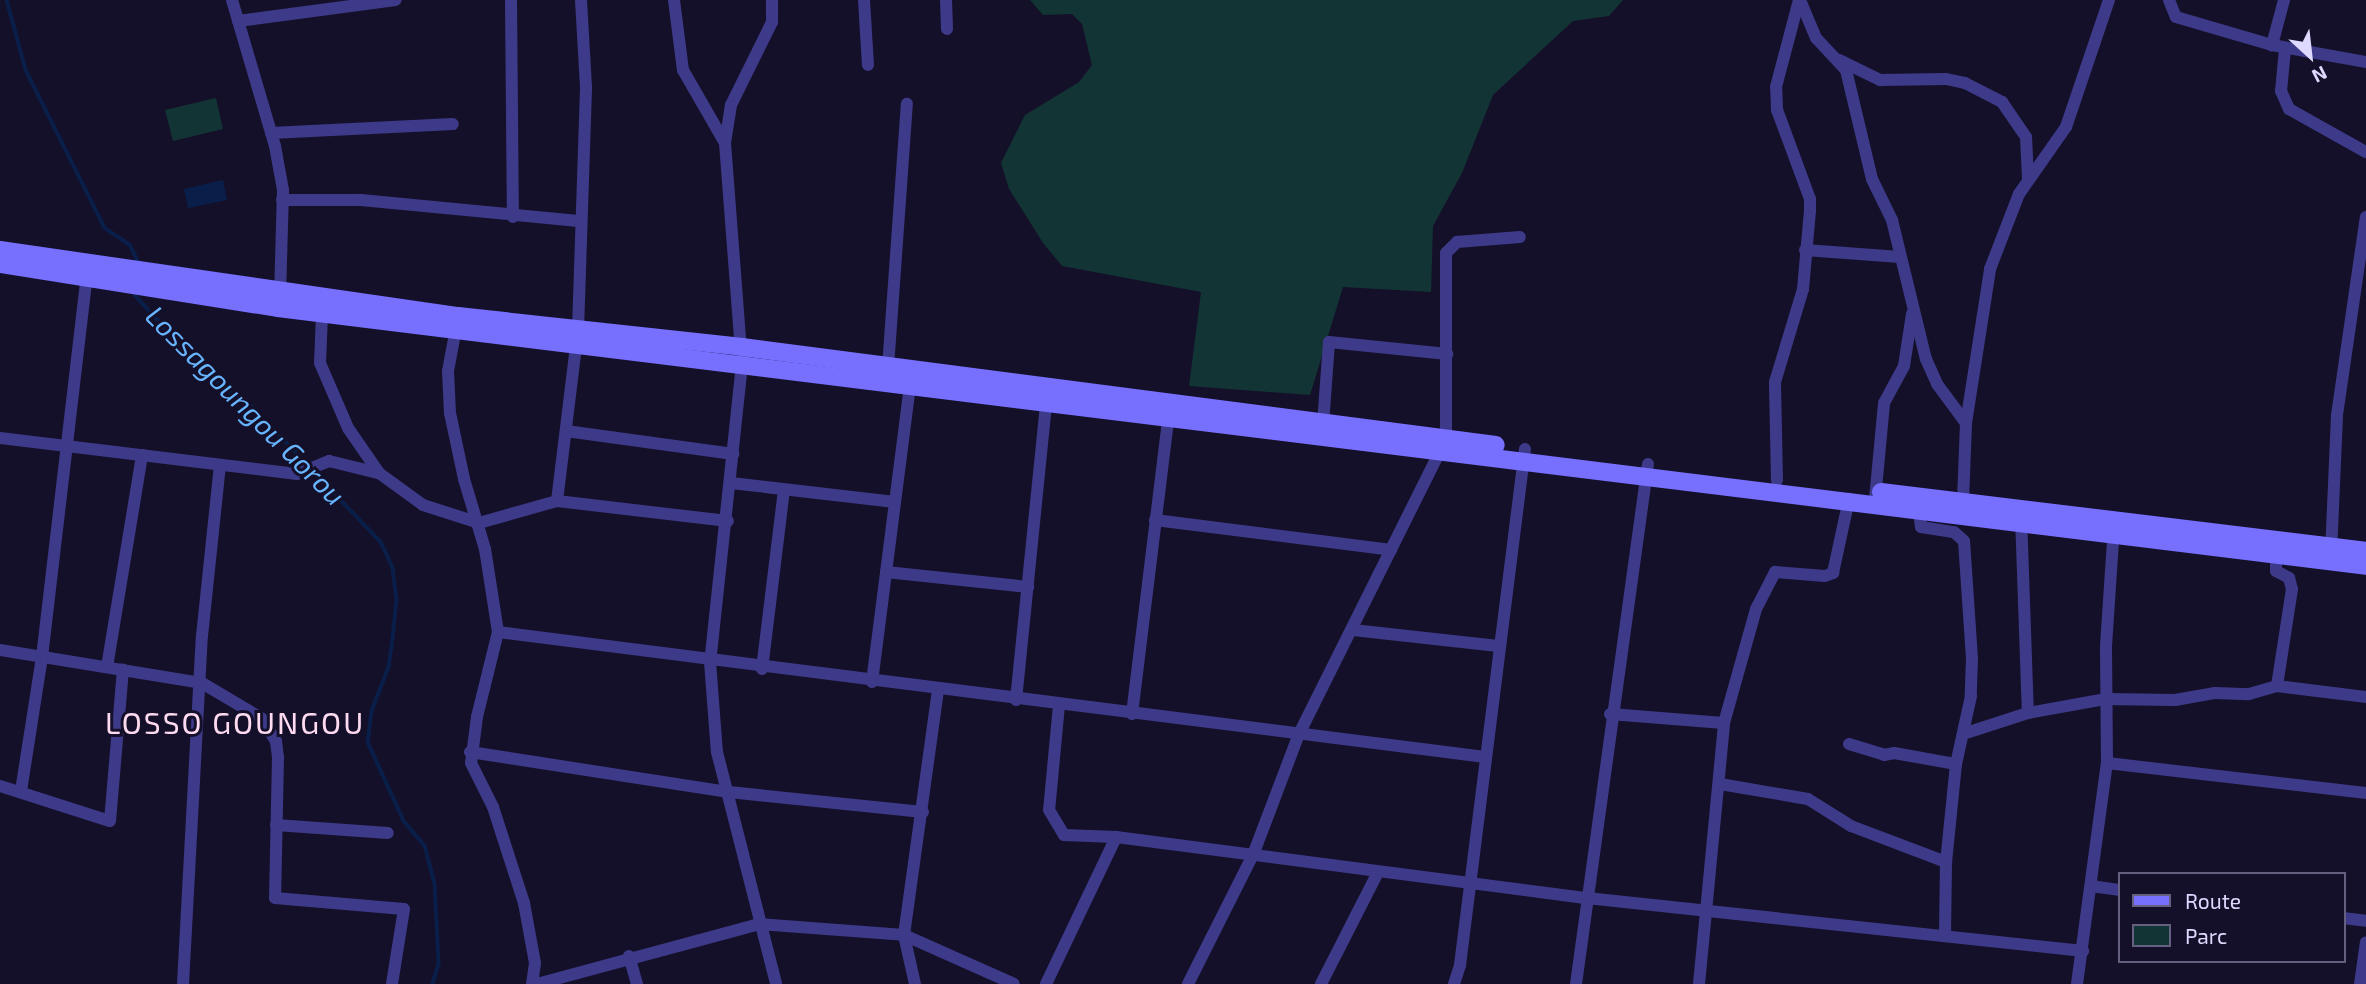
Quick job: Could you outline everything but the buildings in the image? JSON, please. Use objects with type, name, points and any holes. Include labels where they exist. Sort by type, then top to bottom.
[{"type":"main road","points":[[0,250],[279,300],[322,314],[457,323]]},
{"type":"main road","points":[[0,264],[577,337],[888,367],[1048,395],[1169,412],[1646,469],[1849,499],[1876,497],[1963,500],[2021,516]]},
{"type":"main road","points":[[742,355],[910,386],[1048,395]]},
{"type":"main road","points":[[1169,412],[1323,424],[1442,445]]},
{"type":"main road","points":[[1646,469],[1777,480],[1876,497],[1919,509],[2115,526],[2331,553],[2366,566]]},
{"type":"main road","points":[[2115,526],[2276,554],[2366,551]]},
{"type":"street","points":[[232,0],[271,133],[282,200],[279,300]]},
{"type":"street","points":[[237,21],[396,0]]},
{"type":"street","points":[[511,0],[513,218]]},
{"type":"street","points":[[558,501],[577,337],[586,87],[581,0]]},
{"type":"street","points":[[674,0],[683,70],[725,142]]},
{"type":"street","points":[[772,0],[772,22],[731,105],[725,142],[742,355],[728,520],[710,662],[717,752],[776,984]]},
{"type":"street","points":[[864,0],[868,65]]},
{"type":"street","points":[[946,0],[947,30]]},
{"type":"street","points":[[1799,0],[1816,38],[1835,58],[1852,88],[1869,170],[1892,220],[1913,307],[1937,384],[1966,423]]},
{"type":"street","points":[[1777,480],[1775,382],[1801,297],[1810,199],[1780,119],[1776,87],[1799,0]]},
{"type":"street","points":[[1963,500],[1966,423],[1990,269],[2028,179],[2066,127],[2109,0]]},
{"type":"street","points":[[2169,0],[2175,16],[2285,49],[2366,62]]},
{"type":"street","points":[[2272,45],[2284,0]]},
{"type":"street","points":[[2285,49],[2281,90],[2290,109],[2366,152]]},
{"type":"street","points":[[1835,58],[1880,80],[1946,79],[1965,83],[2002,102],[2026,136],[2028,179]]},
{"type":"street","points":[[888,367],[907,104]]},
{"type":"street","points":[[271,133],[453,124]]},
{"type":"street","points":[[282,200],[361,200],[513,218],[581,221]]},
{"type":"street","points":[[2331,553],[2337,415],[2352,293],[2366,217]]},
{"type":"street","points":[[1188,984],[1253,855],[1299,734],[1353,630],[1442,445],[1447,354],[1443,271],[1449,247],[1457,242],[1520,237]]},
{"type":"street","points":[[1805,250],[1900,257]]},
{"type":"street","points":[[21,791],[42,657],[87,276]]},
{"type":"street","points":[[2352,293],[2366,295]]},
{"type":"street","points":[[1876,497],[1884,403],[1904,366],[1913,307]]},
{"type":"street","points":[[322,314],[320,363],[348,428],[379,474]]},
{"type":"street","points":[[457,323],[448,371],[450,413],[464,479],[479,523],[498,632],[470,752],[524,903],[535,963],[534,984],[629,956],[759,924],[904,935],[1014,984]]},
{"type":"street","points":[[1323,424],[1329,342],[1447,354]]},
{"type":"street","points":[[872,682],[910,386]]},
{"type":"street","points":[[1016,699],[1048,395]]},
{"type":"street","points":[[1132,714],[1169,412]]},
{"type":"street","points":[[566,431],[733,454]]},
{"type":"street","points":[[0,438],[297,474],[329,461],[379,474],[423,505],[479,523],[558,501],[728,520]]},
{"type":"street","points":[[1454,984],[1470,882],[1523,454]]},
{"type":"street","points":[[107,667],[142,455]]},
{"type":"street","points":[[183,984],[202,683],[202,636],[220,465]]},
{"type":"street","points":[[1576,984],[1610,714],[1646,469]]},
{"type":"street","points":[[731,483],[895,502]]},
{"type":"street","points":[[762,669],[784,489]]},
{"type":"street","points":[[1699,984],[1724,723],[1769,577],[1779,572],[1831,575],[1849,499]]},
{"type":"street","points":[[1919,509],[1921,527],[1954,532],[1964,541],[1972,658],[1966,733],[1956,764],[1946,862],[1945,936]]},
{"type":"street","points":[[2021,516],[2028,713]]},
{"type":"street","points":[[1155,520],[1391,550]]},
{"type":"street","points":[[2077,984],[2107,763],[2105,699],[2115,526]]},
{"type":"street","points":[[2276,554],[2276,571],[2289,578],[2292,589],[2277,686]]},
{"type":"street","points":[[886,572],[1028,587]]},
{"type":"street","points":[[1353,630],[1498,646]]},
{"type":"street","points":[[498,632],[762,669],[1485,757]]},
{"type":"street","points":[[0,650],[202,683],[269,726],[278,758],[275,898],[404,909],[392,984]]},
{"type":"street","points":[[0,786],[110,821],[123,670]]},
{"type":"street","points":[[1966,733],[2028,713],[2105,699],[2175,700],[2215,693],[2249,694],[2277,686],[2366,697]]},
{"type":"street","points":[[915,984],[904,935],[938,690]]},
{"type":"street","points":[[1059,705],[1052,819],[1064,835],[1116,837],[1587,898],[1705,908],[2083,951]]},
{"type":"street","points":[[1610,714],[1724,723]]},
{"type":"street","points":[[1849,744],[1884,755],[1894,753],[1956,764]]},
{"type":"street","points":[[470,752],[729,792],[923,812]]},
{"type":"street","points":[[2107,763],[2366,793]]},
{"type":"street","points":[[1720,784],[1808,799],[1851,825],[1946,862]]},
{"type":"street","points":[[276,825],[388,833]]},
{"type":"street","points":[[1046,984],[1116,837]]},
{"type":"street","points":[[1321,984],[1378,872]]},
{"type":"street","points":[[2091,886],[2118,890]]},
{"type":"street","points":[[2345,918],[2366,921]]},
{"type":"street","points":[[2360,984],[2366,942]]},
{"type":"street","points":[[629,956],[637,984]]},
{"type":"green space","points":[[1030,0],[1623,0],[1609,16],[1573,21],[1493,95],[1462,173],[1433,226],[1431,292],[1343,287],[1310,395],[1189,386],[1201,292],[1062,266],[1043,243],[1009,189],[1001,163],[1025,115],[1079,82],[1092,65],[1082,24],[1072,14],[1043,15]]},
{"type":"green space","points":[[216,98],[223,129],[173,141],[165,110]]},
{"type":"water","points":[[223,180],[227,200],[188,208],[184,189]]},
{"type":"waterway","name":"Lossagoungou Gorou","points":[[7,0],[26,70],[105,228],[130,245],[138,261]]},
{"type":"waterway","name":"Lossagoungou Gorou","points":[[135,295],[210,377],[254,408],[308,465]]},
{"type":"waterway","name":"Lossagoungou Gorou","points":[[313,471],[381,542],[393,568],[397,599],[389,667],[372,711],[368,742],[404,821],[425,846],[435,883],[439,963],[433,984]]},
{"type":"district","name":"LOSSO GOUNGOU","points":[[235,722]]}]
